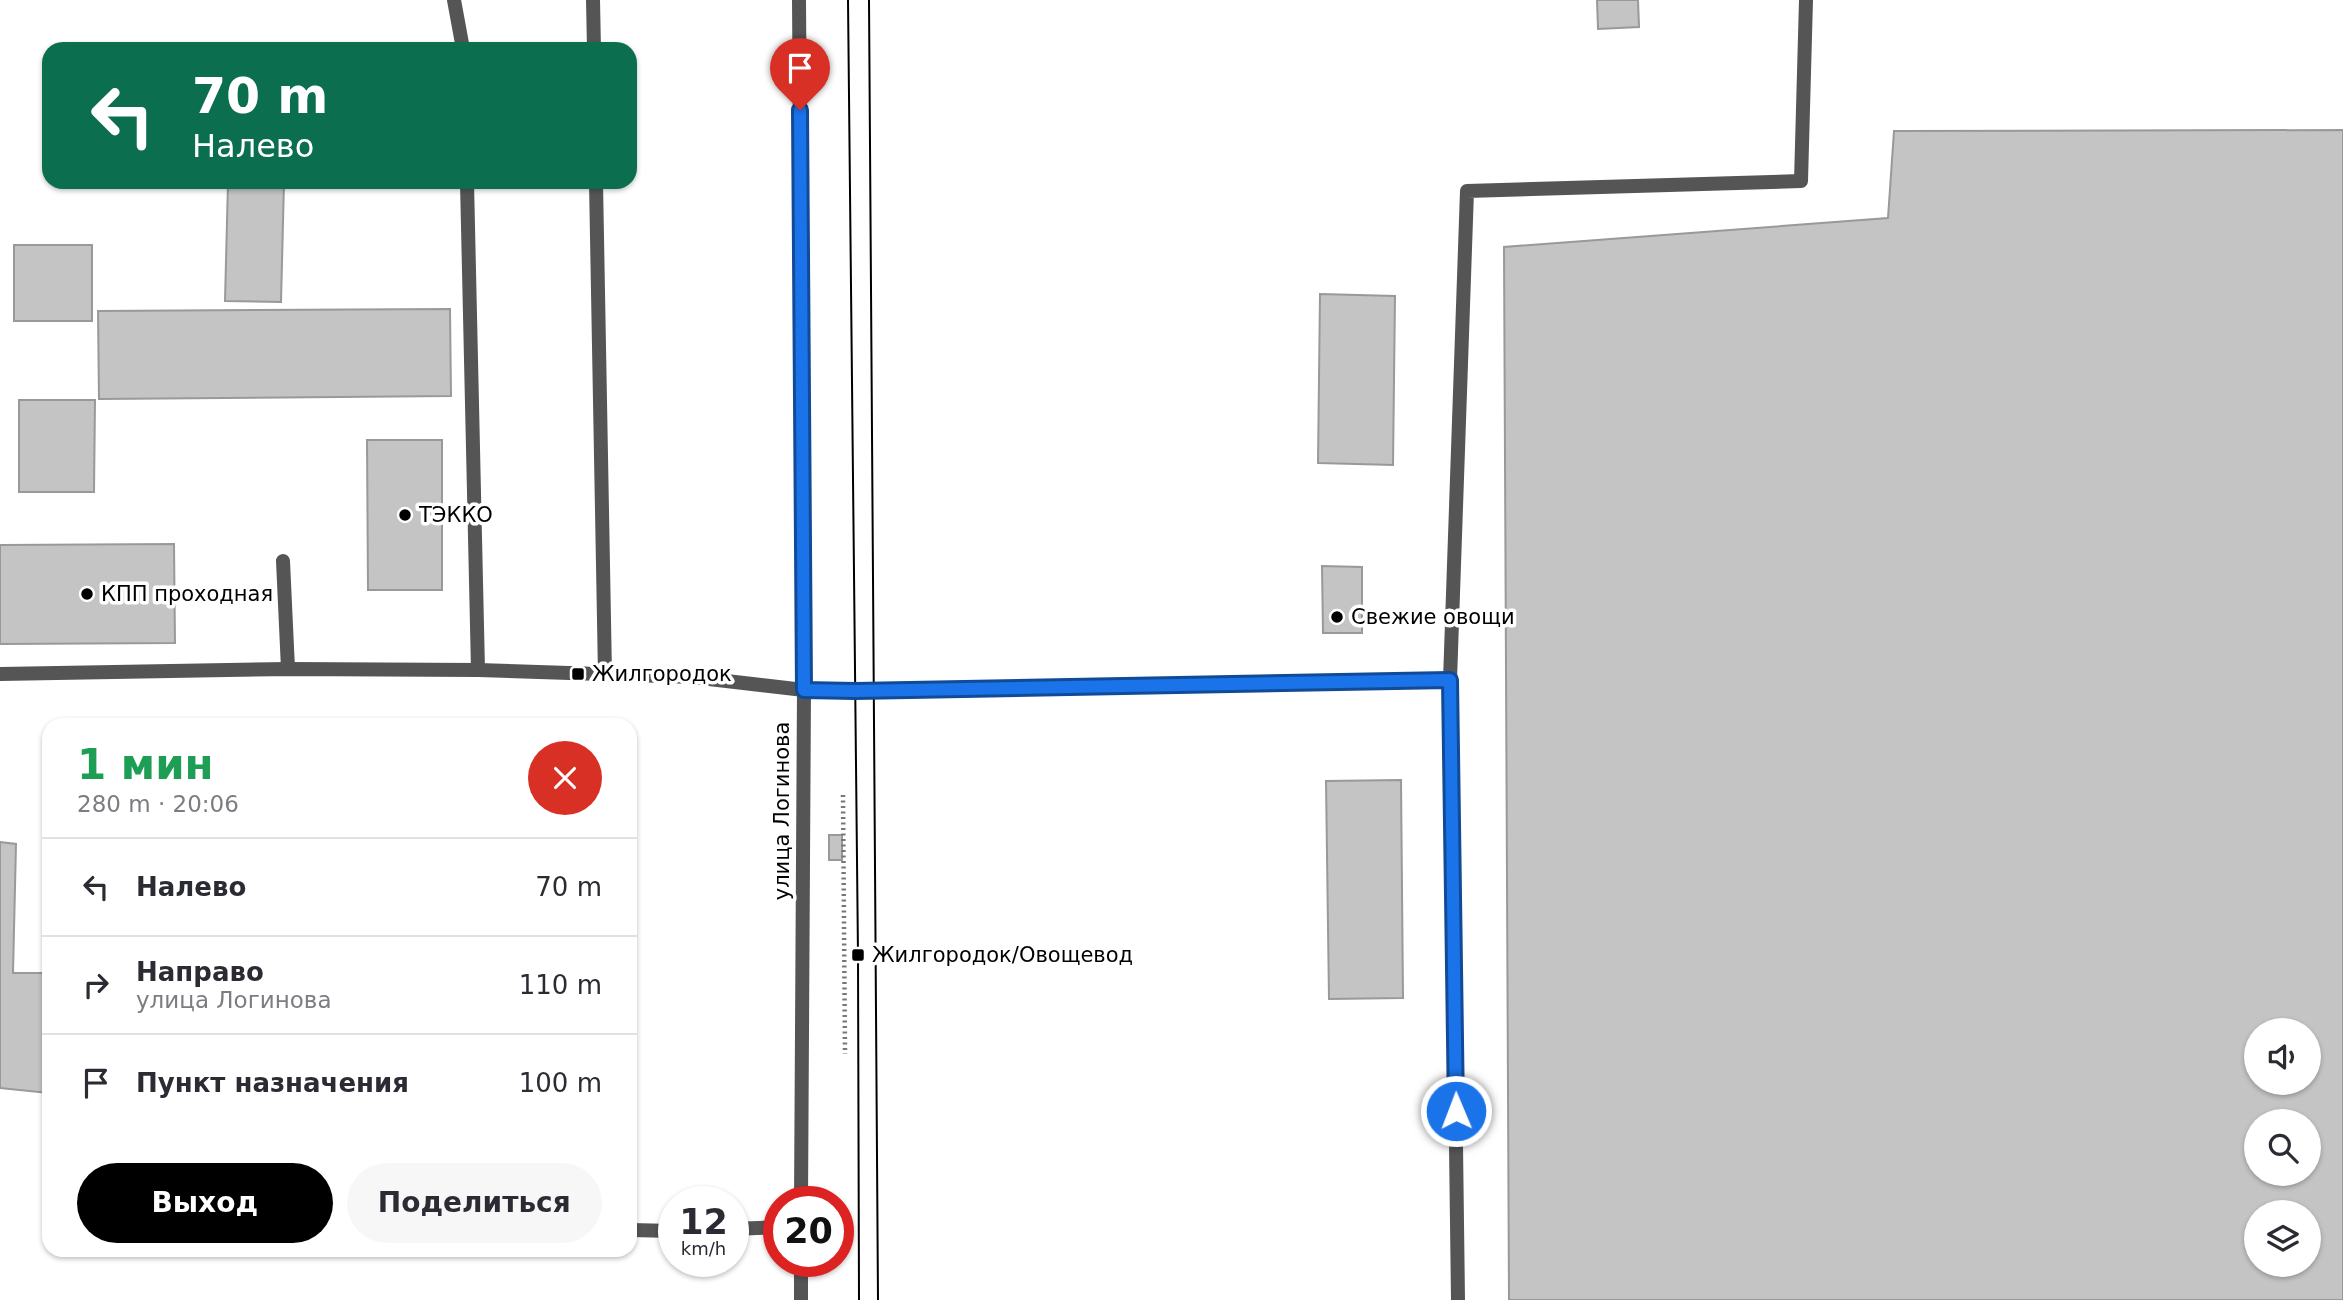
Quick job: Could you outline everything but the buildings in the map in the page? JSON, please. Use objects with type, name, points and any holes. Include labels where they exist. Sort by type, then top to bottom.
[{"type":"street","points":[[454,0],[462,42]]},
{"type":"street","points":[[593,0],[594,42]]},
{"type":"street","name":"улица Логинова","points":[[799,0],[804,690],[801,1186]]},
{"type":"street","points":[[1458,1300],[1450,680],[1467,191],[1801,181],[1806,0]]},
{"type":"street","points":[[467,189],[478,670]]},
{"type":"street","points":[[596,189],[605,675]]},
{"type":"street","points":[[283,561],[288,669]]},
{"type":"street","points":[[0,674],[288,669],[478,670],[692,677],[804,690],[855,691],[1450,680]]},
{"type":"street","points":[[637,1230],[658,1231]]},
{"type":"street","points":[[801,1277],[801,1300]]},
{"type":"path","points":[[843,795],[845,1054]]},
{"type":"tram line","points":[[848,0],[859,1300]]},
{"type":"tram line","points":[[869,0],[878,1300]]},
{"type":"place","name":"ТЭККО","points":[[405,515]]},
{"type":"place","name":"КПП проходная","points":[[87,594]]},
{"type":"place","name":"Свежие овощи","points":[[1337,617]]},
{"type":"place","name":"Жилгородок","points":[[578,674]]},
{"type":"place","name":"Жилгородок/Овощевод","points":[[858,955]]},
{"type":"route","points":[[800,110],[804,690],[1450,680],[1456,1111]]}]
